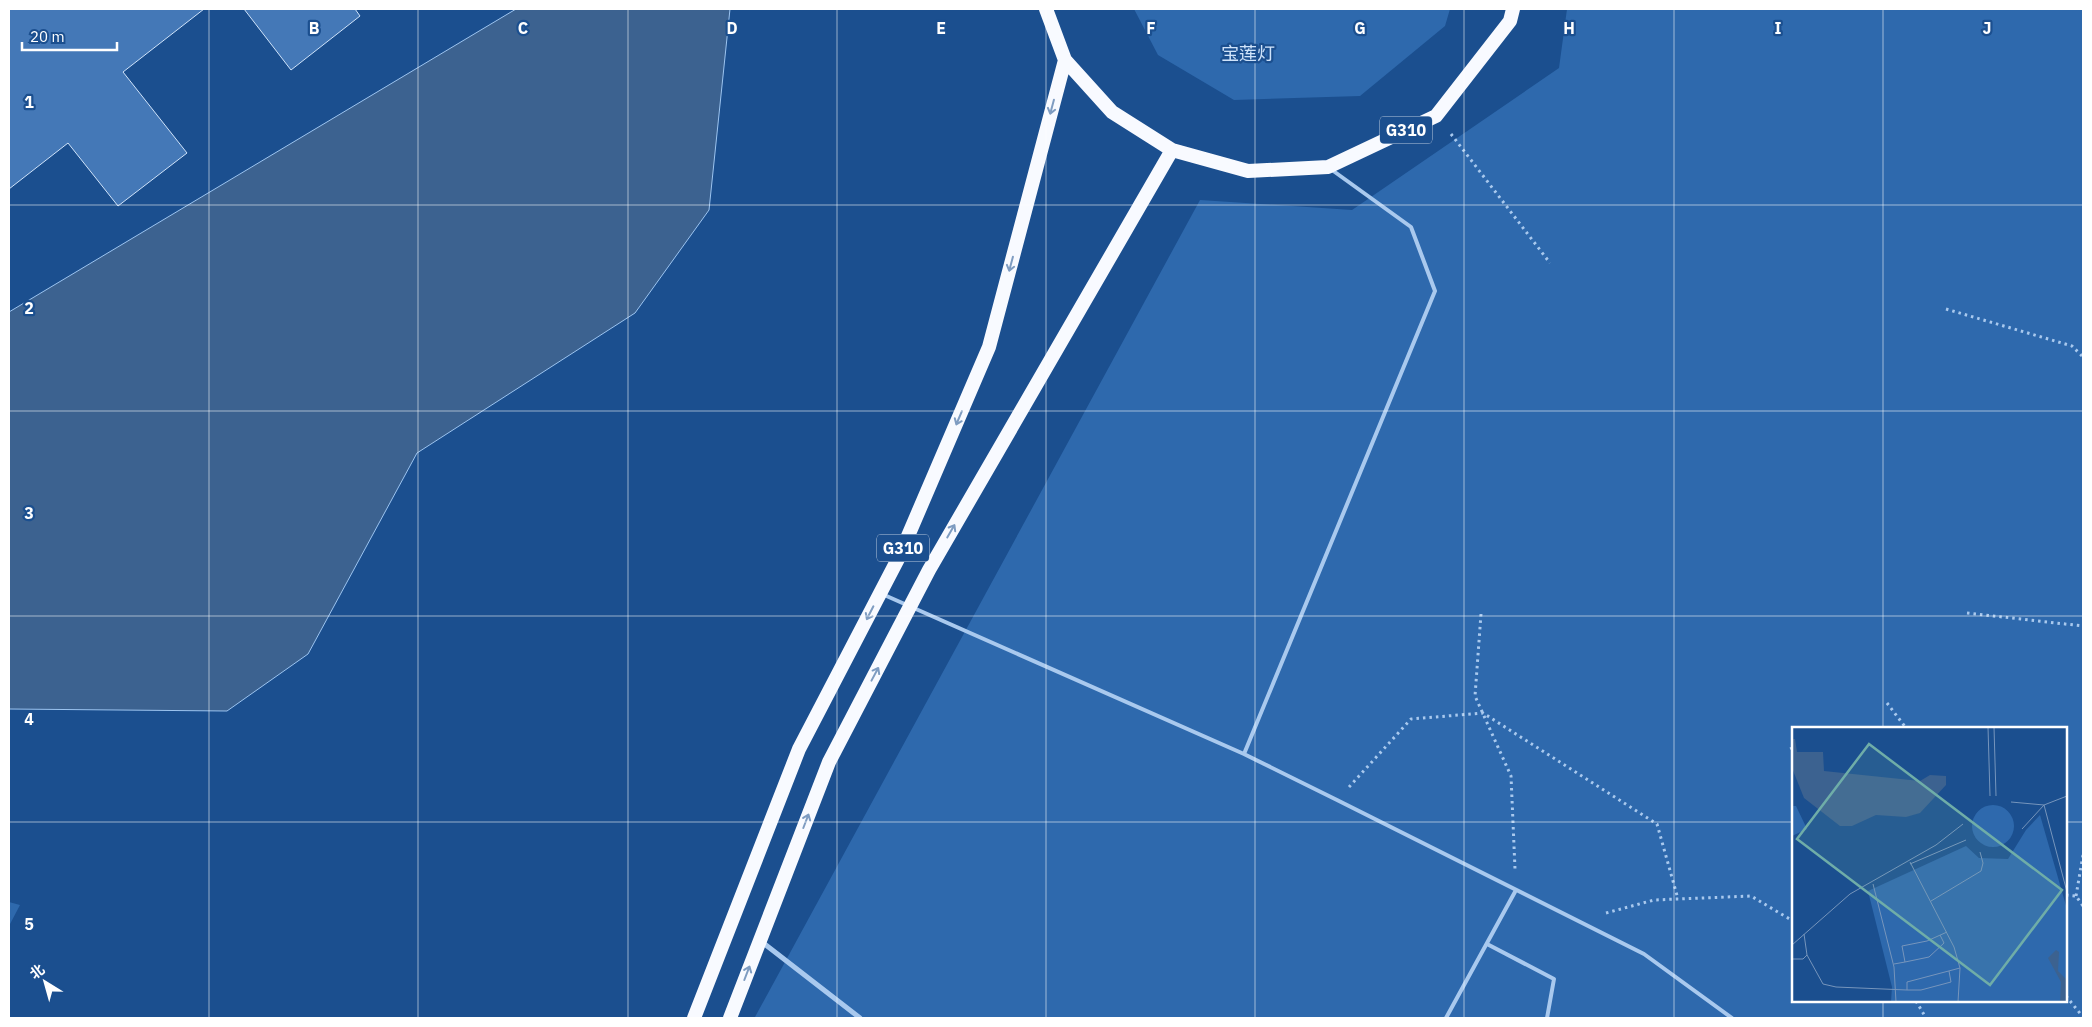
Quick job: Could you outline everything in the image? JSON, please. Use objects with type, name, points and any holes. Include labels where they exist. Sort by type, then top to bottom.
[{"type":"highway","name":"G310","points":[[1046,9],[1064,60],[1112,112],[1172,150],[1248,171],[1328,167],[1436,116],[1510,21],[1512,9]]},
{"type":"highway","name":"G310","points":[[694,1018],[799,749],[903,548],[989,347],[1064,60]]},
{"type":"highway","name":"G310","points":[[730,1018],[829,762],[929,570],[1172,150]]},
{"type":"street","points":[[760,940],[860,1018]]},
{"type":"lane","points":[[1244,754],[1435,291],[1412,226],[1328,167]]},
{"type":"lane","points":[[880,593],[1244,754],[1644,954],[1732,1018]]},
{"type":"lane","points":[[1446,1018],[1516,890]]},
{"type":"lane","points":[[1486,944],[1554,979],[1547,1018]]},
{"type":"path","points":[[1436,116],[1550,263]]},
{"type":"path","points":[[1946,310],[2072,346],[2083,357]]},
{"type":"path","points":[[1967,613],[2083,626]]},
{"type":"path","points":[[1481,614],[1475,696],[1511,776],[1516,890]]},
{"type":"path","points":[[1887,703],[1905,727]]},
{"type":"path","points":[[1336,800],[1411,719],[1483,714],[1657,824],[1678,899]]},
{"type":"path","points":[[2076,896],[2083,855]]},
{"type":"path","points":[[2067,894],[2076,896],[2083,906]]},
{"type":"path","points":[[1578,921],[1654,900],[1751,896],[1792,920]]},
{"type":"path","points":[[2067,997],[2083,1017]]},
{"type":"path","points":[[1917,1002],[1926,1018]]},
{"type":"green space","name":"宝莲灯","points":[[1134,9],[1450,9],[1445,26],[1360,96],[1234,100],[1158,55]]},
{"type":"green space","points":[[1567,9],[2083,9],[2083,1018],[755,1017],[1200,200],[1352,210],[1559,68]]},
{"type":"green space","points":[[9,902],[20,905],[9,926]]},
{"type":"shaded area","points":[[516,9],[730,9],[709,210],[635,313],[417,453],[308,654],[227,711],[9,709],[9,312]]},
{"type":"building","points":[[9,9],[204,9],[123,72],[187,153],[118,206],[68,143],[9,189]]},
{"type":"building","points":[[244,9],[355,9],[360,16],[291,70]]}]
